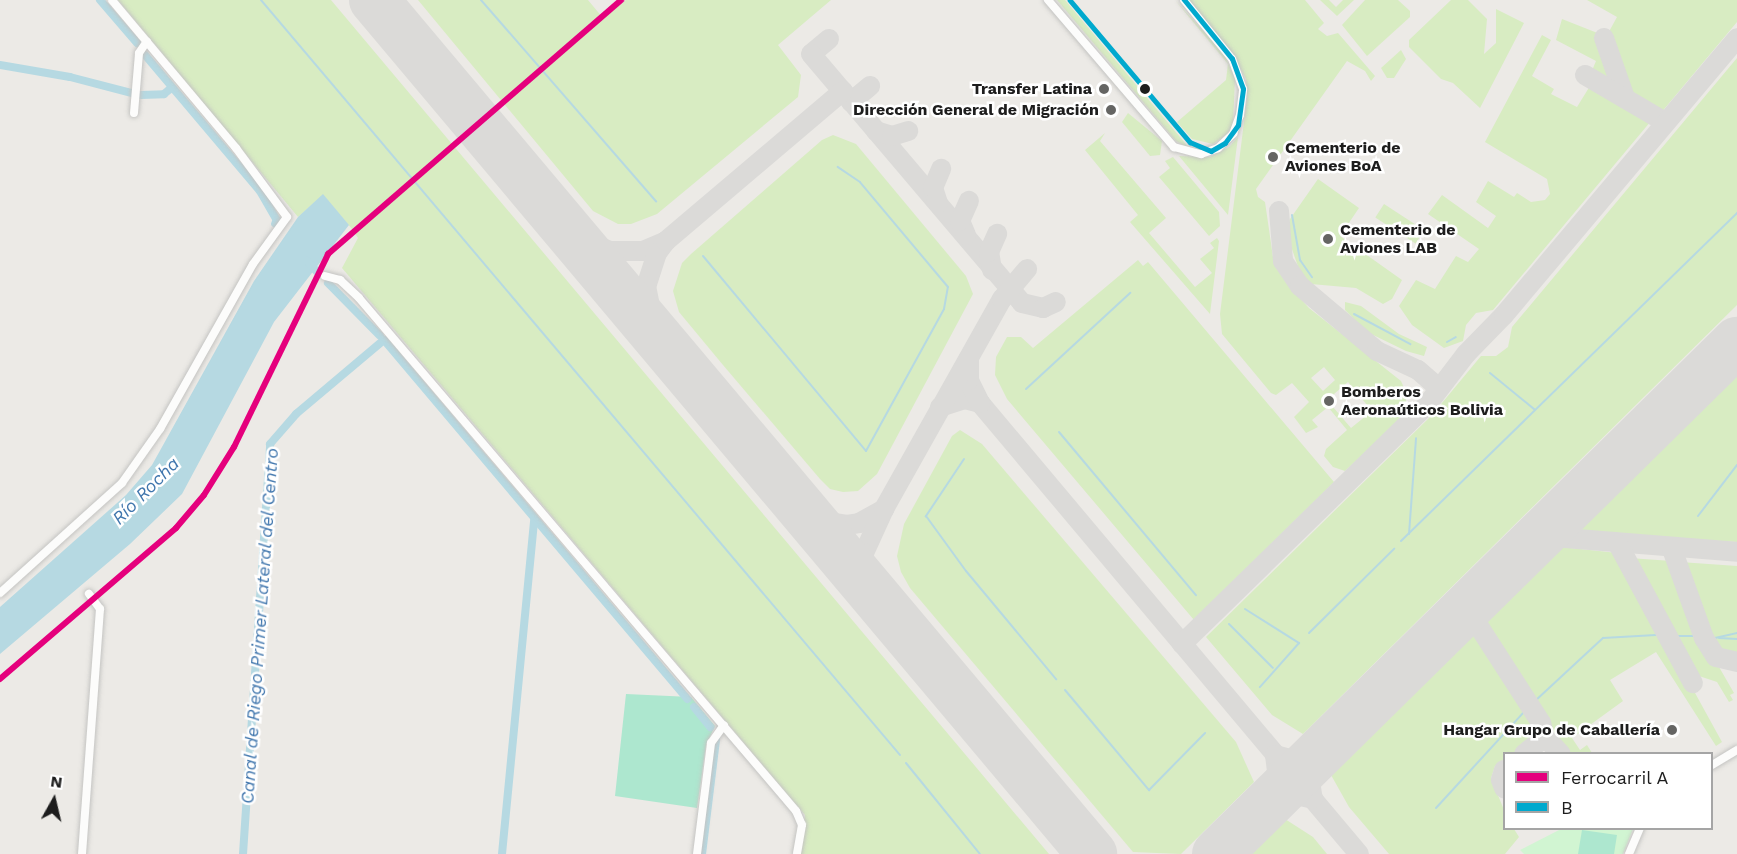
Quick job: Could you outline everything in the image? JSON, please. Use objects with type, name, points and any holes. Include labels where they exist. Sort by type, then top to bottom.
[{"type":"street","points":[[0,593],[107,499],[128,476],[160,429],[253,264],[287,217],[236,148],[112,0]]},
{"type":"street","points":[[1048,0],[1174,147],[1202,154],[1218,148],[1233,134],[1240,115],[1243,89],[1232,59],[1184,0]]},
{"type":"street","points":[[134,113],[139,53],[147,41]]},
{"type":"street","points":[[325,276],[340,280],[352,290],[799,816],[797,854]]},
{"type":"street","points":[[82,854],[100,609],[89,594]]},
{"type":"street","points":[[697,854],[711,742],[724,725]]},
{"type":"street","points":[[1713,764],[1737,750]]},
{"type":"street","points":[[1629,854],[1639,830]]},
{"type":"green space","points":[[118,0],[331,0],[1049,854],[801,854],[805,815],[342,268],[358,238],[352,229],[323,195],[298,217]]},
{"type":"green space","points":[[418,0],[588,0],[603,18],[626,0],[831,0],[778,45],[801,75],[798,97],[657,214],[631,224],[618,224],[593,211]]},
{"type":"green space","points":[[1057,0],[1065,0],[1190,149],[1176,141]]},
{"type":"green space","points":[[1175,0],[1224,54],[1235,79],[1233,124],[1227,134],[1213,144],[1192,139],[1177,122],[1226,80],[1228,64]]},
{"type":"green space","points":[[1189,0],[1305,0],[1324,23],[1318,29],[1327,36],[1338,33],[1375,76],[1371,81],[1365,71],[1347,61],[1256,189],[1258,197],[1265,202],[1273,257],[1288,285],[1309,308],[1401,381],[1405,390],[1407,410],[1400,420],[1345,471],[1333,467],[1324,456],[1326,449],[1347,430],[1328,407],[1312,420],[1318,427],[1306,433],[1294,417],[1309,402],[1292,383],[1276,395],[1271,393],[1222,334],[1220,314],[1247,98],[1246,79],[1232,52]],"holes":[[[1324,367],[1335,380],[1323,391],[1311,378]],[[1348,382],[1372,411],[1351,428],[1327,400]]]},
{"type":"green space","points":[[1320,0],[1329,0],[1336,7],[1343,0],[1354,0],[1337,16]]},
{"type":"green space","points":[[1365,0],[1398,0],[1410,11],[1410,17],[1367,56],[1342,25]]},
{"type":"green space","points":[[1451,0],[1468,0],[1487,19],[1484,54],[1496,43],[1496,9],[1524,23],[1480,108],[1453,83],[1441,79],[1409,47],[1409,40]]},
{"type":"green space","points":[[1587,0],[1737,0],[1737,22],[1660,114],[1631,96],[1606,37],[1617,17]]},
{"type":"green space","points":[[1562,19],[1600,34],[1611,85],[1591,73],[1596,61],[1556,40]]},
{"type":"green space","points":[[1542,35],[1551,40],[1532,76],[1554,89],[1551,94],[1577,107],[1590,86],[1651,121],[1493,310],[1476,313],[1466,325],[1463,341],[1444,348],[1412,325],[1399,306],[1416,280],[1435,289],[1456,256],[1468,262],[1479,249],[1428,214],[1442,195],[1488,228],[1496,216],[1476,202],[1488,181],[1514,197],[1517,193],[1531,202],[1545,200],[1550,194],[1547,179],[1485,142]]},
{"type":"green space","points":[[1401,50],[1406,59],[1394,78],[1387,78],[1381,68]]},
{"type":"green space","points":[[1737,58],[1737,305],[1303,734],[1272,715],[1206,637],[1432,415],[1481,356],[1496,356],[1508,347],[1512,327]]},
{"type":"green space","points":[[1128,113],[1162,141],[1160,155],[1150,156],[1122,122]]},
{"type":"green space","points":[[1105,133],[1100,141],[1166,218],[1149,233],[1195,287],[1212,273],[1200,259],[1214,248],[1210,243],[1217,238],[1219,241],[1210,314],[1130,222],[1138,215],[1085,150]]},
{"type":"green space","points":[[833,135],[856,144],[966,276],[973,294],[877,474],[858,491],[843,492],[830,489],[820,479],[723,365],[679,312],[673,291],[682,263],[691,254],[822,140]]},
{"type":"green space","points":[[1238,137],[1228,215],[1179,156],[1210,157],[1229,147]]},
{"type":"green space","points":[[1173,157],[1219,212],[1220,226],[1209,236],[1159,177],[1170,168],[1165,161]]},
{"type":"green space","points":[[1318,179],[1359,208],[1340,236],[1402,280],[1392,299],[1383,304],[1356,288],[1311,284],[1301,275],[1286,232],[1290,219]]},
{"type":"green space","points":[[1384,204],[1424,230],[1416,244],[1375,217]]},
{"type":"green space","points":[[1138,260],[1143,266],[1148,262],[1334,482],[1194,620],[1007,399],[995,375],[996,357],[1007,337],[1021,337],[1033,348]]},
{"type":"green space","points":[[1345,302],[1361,306],[1399,334],[1427,347],[1424,356],[1406,351],[1367,332],[1345,310]]},
{"type":"green space","points":[[1737,374],[1737,542],[1577,532]]},
{"type":"green space","points":[[960,430],[982,444],[1236,742],[1254,782],[1181,854],[1133,852],[910,588],[901,572],[897,556],[904,524],[952,436]]},
{"type":"green space","points":[[1561,547],[1618,553],[1722,742],[1716,746],[1656,652],[1610,680],[1623,701],[1572,738],[1580,750],[1587,745],[1591,752],[1563,752],[1483,625]]},
{"type":"green space","points":[[1629,558],[1672,561],[1700,634],[1734,693],[1730,695],[1733,700],[1729,702],[1717,682],[1693,674]]},
{"type":"green space","points":[[1680,562],[1737,566],[1737,658],[1725,656],[1712,647]]},
{"type":"green space","points":[[1479,629],[1539,727],[1537,738],[1516,752],[1503,752],[1503,761],[1495,766],[1491,778],[1503,808],[1503,830],[1515,830],[1519,837],[1505,854],[1389,854],[1349,807],[1331,775]]},
{"type":"green space","points":[[626,694],[691,697],[715,726],[706,745],[697,808],[615,796]]},
{"type":"green space","points":[[1285,819],[1313,837],[1327,854],[1249,854]]},
{"type":"green space","points":[[1559,830],[1633,830],[1623,854],[1524,854],[1520,850]]},
{"type":"green space","points":[[1582,830],[1617,835],[1614,854],[1578,854]]},
{"type":"water","name":"Río Rocha","points":[[323,194],[349,225],[274,322],[182,494],[130,544],[0,654],[0,607],[126,495],[152,465],[254,281],[298,217]]},
{"type":"waterway","name":"Canal de Riego Primer Lateral del Centro","points":[[100,0],[137,43]]},
{"type":"waterway","points":[[261,0],[900,755]]},
{"type":"waterway","points":[[481,0],[656,201]]},
{"type":"waterway","name":"Canal de Riego Primer Lateral del Centro","points":[[145,55],[260,191],[277,220],[275,224]]},
{"type":"waterway","points":[[0,65],[70,77],[132,93]]},
{"type":"waterway","points":[[141,95],[164,94],[170,89]]},
{"type":"waterway","points":[[703,256],[866,451],[944,309],[948,287],[860,182],[838,167]]},
{"type":"waterway","points":[[1401,541],[1737,213]]},
{"type":"waterway","points":[[1292,215],[1300,260],[1312,277]]},
{"type":"waterway","name":"Canal de Riego Primer Lateral del Centro","points":[[307,261],[318,273]]},
{"type":"waterway","name":"Canal de Riego Primer Lateral del Centro","points":[[328,283],[380,336]]},
{"type":"waterway","points":[[1026,389],[1130,293]]},
{"type":"waterway","points":[[1354,314],[1410,344]]},
{"type":"waterway","points":[[1447,342],[1456,337]]},
{"type":"waterway","name":"Canal de Riego Primer Lateral del Centro","points":[[243,854],[270,444],[296,414],[384,340],[687,699]]},
{"type":"waterway","points":[[1490,373],[1534,409]]},
{"type":"waterway","points":[[1059,432],[1196,595]]},
{"type":"waterway","points":[[1409,534],[1416,438]]},
{"type":"waterway","points":[[964,459],[926,516],[966,571],[1056,679]]},
{"type":"waterway","points":[[1698,516],[1737,465]]},
{"type":"waterway","points":[[502,854],[534,519]]},
{"type":"waterway","points":[[1309,633],[1394,549]]},
{"type":"waterway","points":[[1245,609],[1299,643],[1260,687]]},
{"type":"waterway","points":[[1229,624],[1273,668]]},
{"type":"waterway","points":[[1715,638],[1737,633]]},
{"type":"waterway","points":[[1535,701],[1603,638],[1656,635]]},
{"type":"waterway","points":[[1676,636],[1694,636]]},
{"type":"waterway","points":[[1719,638],[1737,639]]},
{"type":"waterway","points":[[1065,690],[1149,790],[1205,733]]},
{"type":"waterway","points":[[694,707],[710,727]]},
{"type":"waterway","points":[[1436,808],[1524,712]]},
{"type":"waterway","points":[[702,854],[716,740]]},
{"type":"waterway","points":[[906,763],[980,854]]},
{"type":"taxiway","points":[[1604,38],[1625,98]]},
{"type":"taxiway","points":[[1182,644],[1427,405],[1466,354],[1504,315],[1737,38]]},
{"type":"taxiway","points":[[829,39],[811,54],[1022,303],[1043,308],[1056,302]]},
{"type":"taxiway","points":[[1585,75],[1665,122]]},
{"type":"taxiway","points":[[851,102],[870,86]]},
{"type":"taxiway","points":[[666,241],[843,91]]},
{"type":"taxiway","points":[[876,131],[892,136],[908,131]]},
{"type":"taxiway","points":[[938,203],[933,188],[941,169]]},
{"type":"taxiway","points":[[966,235],[960,221],[969,201]]},
{"type":"taxiway","points":[[1279,211],[1283,261],[1300,286],[1377,351],[1418,370],[1439,388]]},
{"type":"taxiway","points":[[563,226],[579,238],[610,251],[643,251],[666,241],[657,253],[646,286],[656,336]]},
{"type":"taxiway","points":[[992,270],[989,252],[997,234]]},
{"type":"taxiway","points":[[884,509],[1002,299],[1027,269]]},
{"type":"taxiway","points":[[940,407],[965,399],[980,403],[969,380],[969,358]]},
{"type":"taxiway","points":[[980,403],[1359,854]]},
{"type":"taxiway","points":[[798,505],[822,521],[847,525],[859,523],[884,509],[864,553],[864,565],[877,599]]},
{"type":"taxiway","points":[[1540,536],[1737,552]]},
{"type":"taxiway","points":[[1618,544],[1693,683]]},
{"type":"taxiway","points":[[1672,549],[1704,638],[1716,657],[1737,662]]},
{"type":"taxiway","points":[[1467,608],[1541,723],[1545,737],[1526,752]]},
{"type":"taxiway","points":[[1545,737],[1559,752]]},
{"type":"taxiway","points":[[1275,755],[1278,778],[1267,806],[1292,794],[1313,799]]},
{"type":"taxiway","points":[[1275,755],[1298,761],[1318,755],[1309,775],[1313,799]]},
{"type":"taxiway","points":[[1503,773],[1501,780],[1503,785]]},
{"type":"runway","points":[[374,0],[1092,854]]},
{"type":"runway","points":[[1217,854],[1737,342]]},
{"type":"rail line","name":"A","points":[[0,679],[176,528],[204,495],[234,447],[328,254],[621,0]]},
{"type":"transit line","name":"B","points":[[1070,0],[1190,142],[1211,151],[1225,143],[1238,125],[1243,89],[1232,59],[1184,0]]},
{"type":"place","name":"Transfer Latina","points":[[1104,89]]},
{"type":"place","name":"Dirección General de Migración","points":[[1111,110]]},
{"type":"place","name":"Cementerio de Aviones BoA","points":[[1273,157]]},
{"type":"place","name":"Cementerio de Aviones LAB","points":[[1328,239]]},
{"type":"place","name":"Bomberos Aeronaúticos Bolivia","points":[[1329,401]]},
{"type":"place","name":"Hangar Grupo de Caballería","points":[[1672,730]]}]
